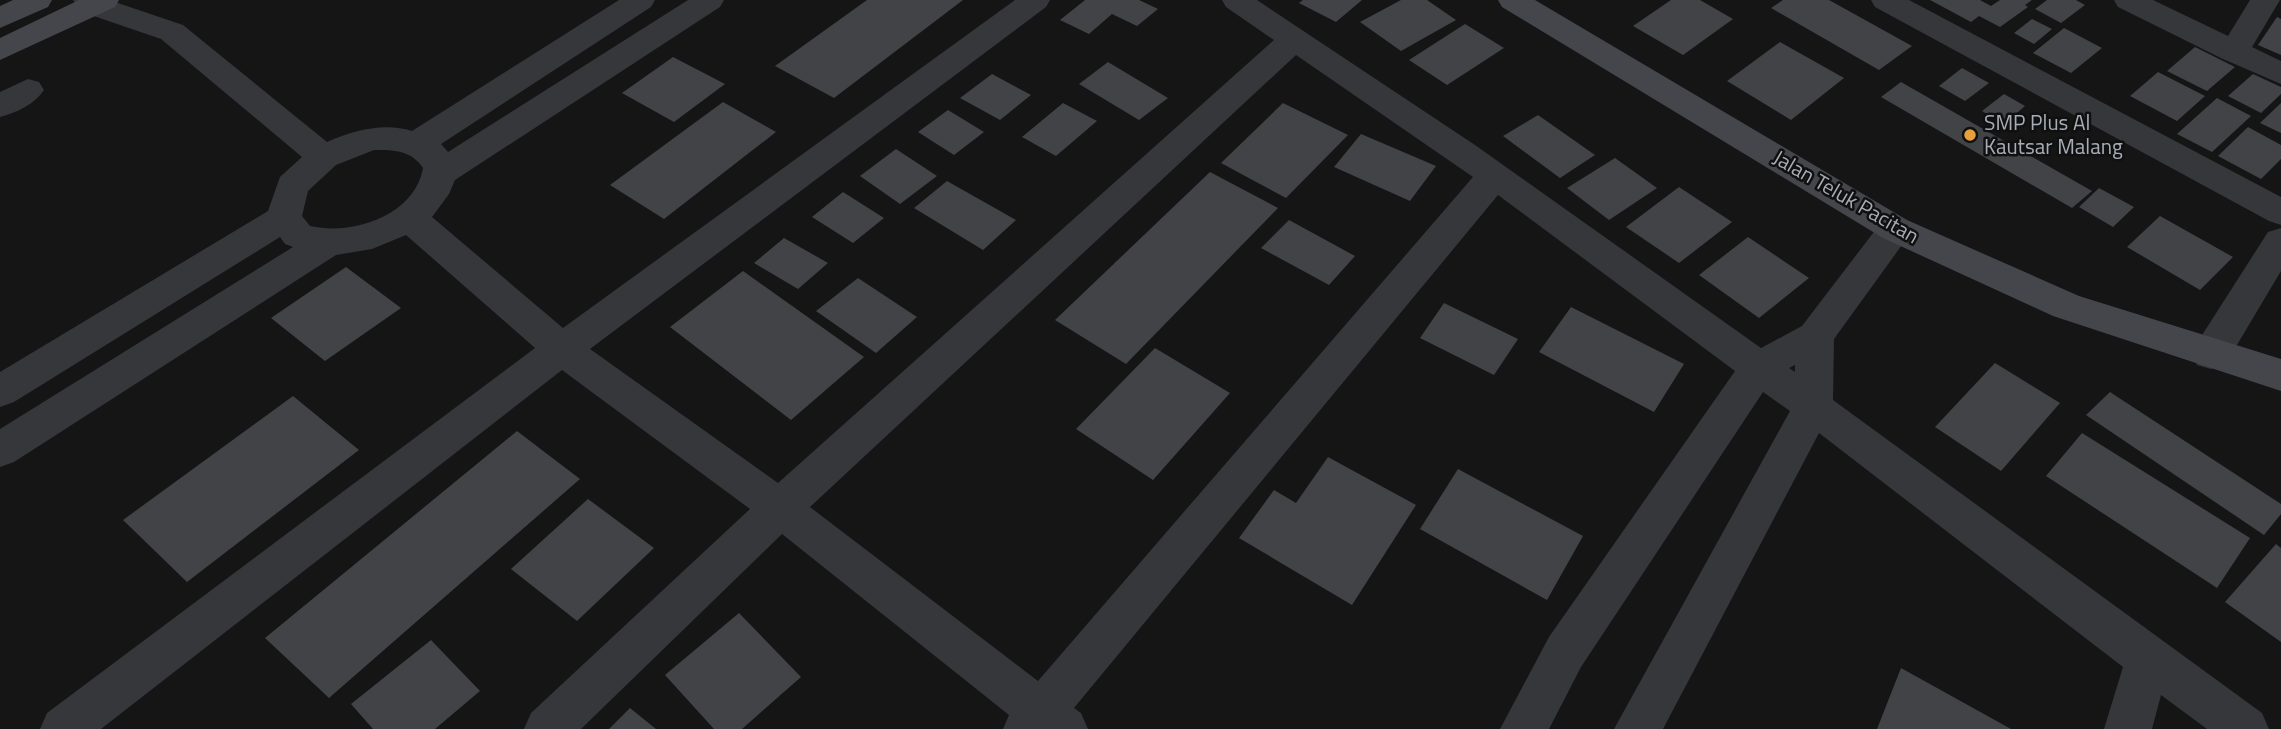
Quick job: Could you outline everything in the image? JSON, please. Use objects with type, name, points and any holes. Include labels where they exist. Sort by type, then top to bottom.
[{"type":"street","points":[[0,18],[37,0]]},
{"type":"street","points":[[158,0],[172,32]]},
{"type":"street","points":[[418,143],[640,0]]},
{"type":"street","points":[[284,218],[299,235],[327,243],[356,241],[384,233],[410,218],[432,196],[441,173],[709,0]]},
{"type":"street","points":[[64,729],[562,349],[1035,0]]},
{"type":"street","points":[[1237,0],[1293,40],[1412,117],[1813,406],[2148,660],[2245,729]]},
{"type":"street","name":"Jalan Teluk Pacitan","points":[[1513,0],[1895,229],[2066,306],[2281,375]]},
{"type":"street","points":[[1886,0],[2281,212]]},
{"type":"street","points":[[2129,0],[2281,74]]},
{"type":"street","points":[[2234,52],[2265,0]]},
{"type":"street","points":[[0,50],[95,2],[172,32],[324,157]]},
{"type":"street","points":[[548,729],[780,508],[1293,40]]},
{"type":"street","points":[[0,106],[28,90]]},
{"type":"street","points":[[0,391],[284,218],[292,186],[324,157],[349,145],[374,139],[398,138],[418,143],[435,155],[441,173]]},
{"type":"street","points":[[410,218],[562,349],[780,508],[1044,723],[1493,176]]},
{"type":"street","points":[[1524,729],[1565,652],[1759,367],[1815,336],[1895,229]]},
{"type":"street","points":[[2211,354],[2281,241]]},
{"type":"street","points":[[0,450],[327,243]]},
{"type":"street","points":[[1638,729],[1813,406],[1815,336]]},
{"type":"street","points":[[2128,729],[2148,660]]},
{"type":"building","points":[[867,0],[963,0],[834,98],[775,66]]},
{"type":"building","points":[[1085,0],[1139,0],[1158,9],[1137,26],[1112,14],[1089,34],[1060,20]]},
{"type":"building","points":[[1303,0],[1362,0],[1336,22],[1299,3]]},
{"type":"building","points":[[1401,0],[1427,0],[1456,20],[1401,51],[1360,22]]},
{"type":"building","points":[[1671,0],[1700,0],[1733,19],[1683,55],[1633,26]]},
{"type":"building","points":[[1783,0],[1829,0],[1912,46],[1879,70],[1771,8]]},
{"type":"building","points":[[1930,0],[1980,0],[1991,6],[2000,0],[2032,0],[2025,5],[2028,7],[2000,27],[1979,16],[1971,22]]},
{"type":"building","points":[[2047,0],[2076,0],[2085,5],[2061,23],[2035,9]]},
{"type":"building","points":[[2277,17],[2281,19],[2281,55],[2258,45]]},
{"type":"building","points":[[2032,19],[2052,29],[2034,44],[2014,33]]},
{"type":"building","points":[[1465,24],[1504,48],[1447,85],[1409,60]]},
{"type":"building","points":[[2064,28],[2102,48],[2071,73],[2033,53]]},
{"type":"building","points":[[1780,42],[1844,78],[1791,120],[1727,81]]},
{"type":"building","points":[[2195,47],[2235,67],[2207,91],[2167,71]]},
{"type":"building","points":[[673,57],[725,84],[674,122],[622,93]]},
{"type":"building","points":[[1108,62],[1168,98],[1139,120],[1079,84]]},
{"type":"building","points":[[1962,68],[1989,83],[1965,101],[1939,86]]},
{"type":"building","points":[[2158,72],[2205,96],[2177,121],[2130,96]]},
{"type":"building","points":[[992,74],[1031,95],[1000,120],[960,98]]},
{"type":"building","points":[[2253,74],[2281,87],[2281,94],[2261,113],[2228,96]]},
{"type":"building","name":"SMP Plus Al Kautsar Malang","points":[[1901,82],[2092,191],[2072,208],[1881,97]]},
{"type":"building","points":[[2004,94],[2025,106],[2004,124],[1982,111]]},
{"type":"building","points":[[2217,98],[2251,116],[2212,152],[2177,134]]},
{"type":"building","points":[[723,102],[776,132],[664,219],[610,185]]},
{"type":"building","points":[[1063,103],[1097,121],[1056,156],[1022,137]]},
{"type":"building","points":[[1283,103],[1348,135],[1286,198],[1221,163]]},
{"type":"building","points":[[2281,103],[2281,133],[2260,123]]},
{"type":"building","points":[[948,110],[984,132],[954,155],[918,132]]},
{"type":"building","points":[[1538,115],[1595,155],[1560,178],[1503,136]]},
{"type":"building","points":[[2248,127],[2281,145],[2281,159],[2261,179],[2218,156]]},
{"type":"building","points":[[1361,134],[1436,166],[1410,201],[1334,167]]},
{"type":"building","points":[[896,149],[937,176],[900,204],[860,176]]},
{"type":"building","points":[[1615,158],[1657,188],[1609,220],[1567,188]]},
{"type":"building","points":[[1210,172],[1278,208],[1126,364],[1055,320]]},
{"type":"building","points":[[947,181],[1016,220],[983,250],[914,208]]},
{"type":"building","points":[[1679,187],[1732,222],[1679,263],[1626,227]]},
{"type":"building","points":[[2099,188],[2134,207],[2113,227],[2079,207]]},
{"type":"building","points":[[843,192],[884,218],[853,243],[812,217]]},
{"type":"building","points":[[2160,216],[2233,257],[2200,290],[2127,247]]},
{"type":"building","points":[[1289,220],[1355,256],[1329,285],[1261,248]]},
{"type":"building","points":[[1748,237],[1809,278],[1759,318],[1699,275]]},
{"type":"building","points":[[784,238],[828,263],[798,289],[754,263]]},
{"type":"building","points":[[346,267],[401,308],[325,361],[271,318]]},
{"type":"building","points":[[743,271],[864,357],[791,420],[670,327]]},
{"type":"building","points":[[858,278],[917,317],[876,353],[816,311]]},
{"type":"building","points":[[1444,303],[1518,339],[1494,375],[1420,338]]},
{"type":"building","points":[[1571,307],[1684,364],[1654,412],[1539,352]]},
{"type":"building","points":[[1155,348],[1230,393],[1153,480],[1076,429]]},
{"type":"building","points":[[1995,363],[2060,403],[2001,471],[1935,427]]},
{"type":"building","points":[[2110,392],[2281,504],[2281,514],[2264,535],[2086,415]]},
{"type":"building","points":[[293,396],[359,450],[187,582],[123,520]]},
{"type":"building","points":[[517,431],[580,479],[329,698],[265,638]]},
{"type":"building","points":[[2082,433],[2250,538],[2217,588],[2046,476]]},
{"type":"building","points":[[1328,457],[1416,505],[1352,605],[1239,538],[1274,490],[1296,503]]},
{"type":"building","points":[[1458,469],[1583,536],[1547,600],[1420,529]]},
{"type":"building","points":[[588,499],[654,548],[577,621],[511,569]]},
{"type":"building","points":[[2276,544],[2281,548],[2281,642],[2225,602]]},
{"type":"building","points":[[739,613],[801,677],[742,729],[714,729],[665,675]]},
{"type":"building","points":[[431,640],[480,691],[435,729],[373,729],[351,704]]},
{"type":"building","points":[[1901,668],[2011,729],[1877,729]]},
{"type":"building","points":[[630,708],[656,729],[609,729]]},
{"type":"place","name":"SMP Plus Al Kautsar Malang","points":[[1970,135]]}]
